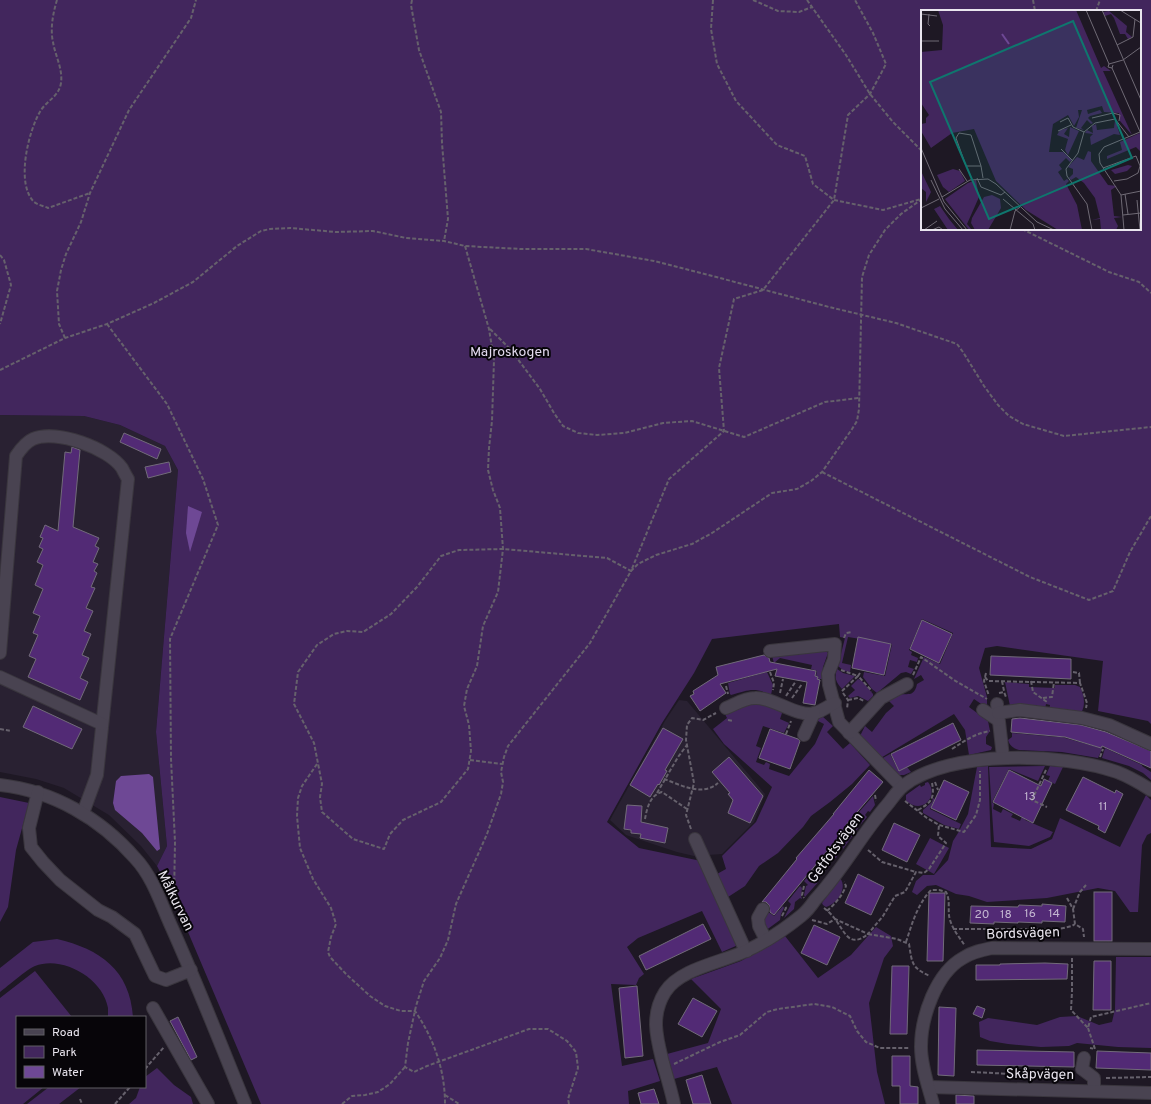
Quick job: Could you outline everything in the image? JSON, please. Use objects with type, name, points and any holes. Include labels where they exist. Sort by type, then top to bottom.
[{"type":"street","points":[[0,653],[16,456],[20,449],[32,439],[46,436],[69,439],[96,448],[122,468],[128,479],[97,775],[83,813]]},
{"type":"street","points":[[770,651],[835,644],[834,659],[828,674],[829,685],[839,722],[901,792]]},
{"type":"street","points":[[0,677],[102,724]]},
{"type":"street","points":[[849,733],[881,698],[910,680]]},
{"type":"street","points":[[726,708],[744,699],[756,698],[766,699],[796,711],[814,713],[835,703]]},
{"type":"street","points":[[983,710],[999,716],[1020,710],[1082,718],[1109,725],[1151,744]]},
{"type":"street","points":[[804,736],[814,713]]},
{"type":"street","points":[[999,716],[1003,757]]},
{"type":"street","name":"Getfotsvägen","points":[[674,1104],[656,1038],[656,1014],[664,993],[670,986],[686,975],[747,951],[766,940],[802,915],[810,900],[824,890],[880,812],[918,777],[943,767],[969,761],[1003,757],[1068,761],[1097,766],[1135,780],[1151,790]]},
{"type":"street","name":"Målkurvan","points":[[0,785],[38,792],[57,799],[83,813],[109,832],[136,859],[153,886],[191,970],[245,1104]]},
{"type":"street","points":[[38,792],[29,828],[31,847],[43,862],[60,880],[98,910],[112,917],[134,934],[155,976],[166,980],[191,970]]},
{"type":"street","points":[[695,839],[747,951]]},
{"type":"street","points":[[764,909],[758,918],[759,926],[766,940]]},
{"type":"street","name":"Bordsvägen","points":[[933,1104],[923,1067],[921,1048],[922,1031],[930,1002],[941,981],[953,965],[971,954],[992,948],[1151,949]]},
{"type":"street","points":[[153,1008],[208,1104]]},
{"type":"street","points":[[1084,1058],[1082,1069],[1094,1078],[1094,1092]]},
{"type":"street","name":"Skåpvägen","points":[[929,1088],[1151,1093]]},
{"type":"path","points":[[57,0],[52,18],[52,41],[60,68],[61,83],[56,96],[42,108],[34,125],[27,152],[24,173],[26,189],[34,202],[48,208],[90,193]]},
{"type":"path","points":[[65,338],[59,324],[57,291],[66,254],[81,222],[90,193],[129,110],[191,18],[196,1],[200,0]]},
{"type":"path","points":[[412,0],[411,5],[419,50],[441,112],[448,219],[444,241]]},
{"type":"path","points":[[713,0],[711,29],[717,64],[736,101],[777,145],[805,156],[813,184],[834,200],[883,210],[921,199]]},
{"type":"path","points":[[753,0],[778,11],[799,12],[812,7]]},
{"type":"path","points":[[807,0],[846,55],[870,94],[893,122],[921,150]]},
{"type":"path","points":[[724,431],[719,368],[734,299],[763,290],[834,200],[848,115],[870,94],[886,64],[873,33],[854,0]]},
{"type":"path","points":[[1033,0],[1034,10]]},
{"type":"path","points":[[1096,10],[1100,0]]},
{"type":"path","points":[[631,571],[638,564],[656,555],[692,544],[712,533],[772,493],[797,489],[822,472],[857,421],[859,409],[862,277],[869,255],[885,230],[901,214],[921,200]]},
{"type":"path","points":[[0,369],[65,338],[107,324],[154,303],[193,282],[238,246],[261,231],[290,228],[336,232],[373,231],[406,238],[444,241],[465,246],[521,249],[586,249],[654,262],[720,278],[896,323],[957,344],[984,386],[998,404],[1009,416],[1023,424],[1064,436],[1151,427]]},
{"type":"path","points":[[1024,230],[1109,272],[1139,282],[1151,293]]},
{"type":"path","points":[[465,246],[489,329],[494,360],[492,421],[488,470],[493,490],[500,508],[503,548],[498,592],[483,626],[477,666],[467,689],[464,706],[472,751],[468,769],[442,802],[403,820],[390,834],[384,848],[353,839],[322,812],[320,797],[322,784],[314,743],[294,704],[298,672],[317,644],[334,634],[347,631],[363,632],[391,614],[417,587],[441,556],[459,550],[503,548],[607,558],[631,571]]},
{"type":"path","points":[[0,255],[4,260],[11,285],[0,324]]},
{"type":"path","points":[[107,324],[167,404],[203,479],[218,525],[170,639],[171,759],[175,842],[174,897],[160,902]]},
{"type":"path","points":[[489,329],[516,356],[540,389],[554,414],[563,426],[578,433],[597,435],[624,433],[663,423],[692,421],[744,437],[825,402],[859,398]]},
{"type":"path","points":[[342,1104],[352,1096],[378,1092],[390,1084],[406,1067],[408,1043],[415,1011],[424,981],[440,958],[448,940],[456,904],[487,834],[501,794],[503,782],[501,772],[502,764],[508,746],[590,643],[631,571],[669,479],[724,431]]},
{"type":"path","points":[[822,472],[1030,577],[1089,600],[1113,592],[1130,552],[1151,516]]},
{"type":"path","points":[[843,639],[846,634],[852,632]]},
{"type":"path","points":[[910,680],[921,658],[954,680],[999,716]]},
{"type":"path","points":[[836,667],[844,672],[859,674],[875,695]]},
{"type":"path","points":[[770,672],[779,705]]},
{"type":"path","points":[[1073,672],[1079,673],[1080,683],[1087,703],[1086,712],[1082,718]]},
{"type":"path","points":[[986,673],[984,681],[988,695],[999,716]]},
{"type":"path","points":[[842,691],[859,674]]},
{"type":"path","points":[[986,677],[988,681],[1080,683]]},
{"type":"path","points":[[779,705],[796,681]]},
{"type":"path","points":[[952,749],[969,737],[978,733],[1009,708],[1002,681]]},
{"type":"path","points":[[1030,681],[1033,692],[1049,704]]},
{"type":"path","points":[[1043,698],[1052,697],[1054,682]]},
{"type":"path","points":[[779,705],[802,684]]},
{"type":"path","points":[[837,686],[848,700],[846,712]]},
{"type":"path","points":[[988,695],[1004,692]]},
{"type":"path","points":[[848,700],[858,698],[868,703]]},
{"type":"path","points":[[695,839],[686,815],[694,783],[687,745],[687,725],[692,718],[703,720],[726,708]]},
{"type":"path","points":[[0,729],[11,731]]},
{"type":"path","points":[[646,819],[646,808],[687,745]]},
{"type":"path","points":[[470,760],[502,764]]},
{"type":"path","points":[[318,763],[302,786],[298,798],[297,816],[300,848],[313,879],[331,908],[336,924],[331,937],[328,952],[330,957],[346,974],[370,996],[385,1006],[401,1011],[415,1011]]},
{"type":"path","points":[[1047,807],[1032,800],[1048,765]]},
{"type":"path","points":[[901,792],[927,818],[939,825],[964,832],[976,815],[980,800],[980,766]]},
{"type":"path","points":[[918,810],[926,806],[932,796],[932,778],[938,790]]},
{"type":"path","points":[[664,779],[692,790],[712,788],[718,783]]},
{"type":"path","points":[[657,793],[662,792],[687,809]]},
{"type":"path","points":[[859,842],[882,862],[924,873],[929,869],[946,843],[938,836],[939,825]]},
{"type":"path","points":[[822,863],[827,873]]},
{"type":"path","points":[[812,870],[822,879]]},
{"type":"path","points":[[804,886],[802,895],[827,911],[835,919],[845,935],[857,940],[868,934],[884,916],[895,896],[905,892],[916,872]]},
{"type":"path","points":[[827,911],[834,905],[844,892],[846,886],[843,881]]},
{"type":"path","points":[[1073,908],[1086,885]]},
{"type":"path","points":[[906,942],[915,916],[926,896],[931,890],[939,890],[946,892],[949,897],[949,919],[971,954]]},
{"type":"path","points":[[1067,898],[1073,908],[1075,924],[1082,929],[1086,948]]},
{"type":"path","points":[[782,915],[786,908],[785,906]]},
{"type":"path","points":[[835,919],[868,934],[906,942],[909,944],[911,960],[915,968],[941,981]]},
{"type":"path","points":[[808,920],[827,924],[835,919]]},
{"type":"path","points":[[954,929],[1060,929],[1075,924]]},
{"type":"path","points":[[1072,948],[1071,1010],[1088,1028],[1095,1049],[1086,1048],[1084,1058]]},
{"type":"path","points":[[1088,1028],[1090,1017],[1151,1003]]},
{"type":"path","points":[[665,1068],[720,1042],[740,1035],[767,1012],[814,1004],[832,1007],[850,1016],[857,1031],[866,1042],[880,1048],[921,1048]]},
{"type":"path","points":[[415,1011],[436,1049],[446,1104]]},
{"type":"path","points":[[406,1067],[414,1072],[439,1061],[529,1029],[548,1029],[567,1041],[576,1052],[578,1068],[568,1099],[569,1104]]},
{"type":"path","points":[[146,1068],[171,1039]]},
{"type":"path","points":[[970,1072],[1094,1078],[1151,1077]]},
{"type":"path","points":[[115,1104],[129,1088]]},
{"type":"path","points":[[445,1095],[459,1104]]},
{"type":"path","points":[[80,1099],[82,1104]]},
{"type":"shaded area","points":[[0,415],[84,416],[120,425],[165,446],[178,470],[156,732],[167,846],[157,866],[141,846],[109,815],[64,788],[36,779],[0,772]]},
{"type":"shaded area","points":[[679,700],[687,701],[765,794],[754,822],[722,854],[694,856],[677,852],[626,835],[610,820],[665,721]]},
{"type":"green space","name":"Majroskogen","points":[[0,0],[1151,0],[1151,724],[1148,721],[1098,711],[1103,661],[997,646],[985,648],[979,668],[987,697],[987,708],[974,699],[969,707],[988,721],[990,731],[986,737],[986,744],[992,747],[991,750],[969,755],[965,730],[954,714],[879,759],[859,738],[865,726],[872,732],[886,713],[894,706],[888,700],[900,694],[909,694],[914,692],[917,684],[924,680],[921,675],[914,679],[924,657],[940,664],[953,633],[922,619],[909,650],[912,652],[911,655],[918,658],[917,662],[910,660],[908,667],[914,669],[911,674],[906,672],[901,673],[877,693],[863,677],[864,672],[885,676],[892,644],[848,637],[842,663],[851,665],[850,672],[844,671],[838,666],[845,638],[840,637],[839,624],[712,639],[694,673],[662,723],[607,822],[639,848],[701,861],[738,945],[722,952],[702,911],[638,938],[627,947],[644,974],[639,978],[636,985],[611,984],[622,1066],[653,1059],[660,1081],[628,1091],[629,1104],[261,1104],[174,899],[157,866],[167,846],[156,732],[178,470],[165,446],[120,425],[84,416],[0,415]]},
{"type":"green space","points":[[825,650],[828,653],[823,667],[822,679],[818,679],[818,676],[816,676],[817,671],[811,669],[812,665],[780,658],[774,663],[772,656]]},
{"type":"green space","points":[[837,669],[843,673],[855,676],[842,689],[836,680]]},
{"type":"green space","points":[[767,672],[773,685],[771,695],[756,690],[730,694],[728,683]]},
{"type":"green space","points":[[858,679],[862,681],[873,694],[868,701],[858,696],[850,698],[848,696],[855,690],[851,686]]},
{"type":"green space","points":[[1005,682],[1029,684],[1029,687],[1055,688],[1055,685],[1075,685],[1080,687],[1083,693],[1083,710],[1081,713],[1049,710],[1050,705],[1046,704],[1045,709],[1010,706]]},
{"type":"green space","points":[[757,702],[783,710],[780,719],[789,723],[784,733],[763,726],[756,746],[761,748],[756,762],[764,765],[766,762],[770,764],[769,769],[789,776],[815,744],[824,724],[816,720],[818,716],[822,716],[833,726],[827,732],[843,749],[850,743],[870,765],[852,784],[811,816],[803,827],[778,853],[759,866],[745,886],[725,899],[717,874],[726,869],[722,856],[756,822],[772,787],[724,744],[713,729],[727,718],[725,714],[745,704]]},
{"type":"green space","points":[[1012,733],[1058,736],[1101,748],[1103,747],[1098,758],[1062,752],[1019,750],[1012,746],[1008,740],[1012,737]]},
{"type":"green space","points":[[1105,748],[1142,765],[1151,772],[1151,780],[1143,773],[1129,766],[1102,758]]},
{"type":"green space","points":[[890,754],[899,771],[907,767],[911,772],[904,775],[897,775],[881,759]]},
{"type":"green space","points":[[988,766],[991,847],[1031,849],[1052,839],[1060,818],[1120,847],[1146,795],[1151,800],[1151,833],[1147,835],[1142,845],[1138,912],[1130,912],[1115,891],[1098,888],[1047,898],[987,902],[969,896],[956,894],[936,885],[927,886],[917,895],[912,892],[916,881],[923,875],[934,875],[948,860],[953,841],[968,814],[977,767]]},
{"type":"green space","points":[[1045,766],[1038,781],[1009,769],[992,802],[994,804],[993,809],[1001,813],[1003,809],[1013,814],[1011,817],[1020,821],[1027,805],[1031,806],[1025,820],[1053,832],[1050,837],[1029,846],[994,842],[989,767]]},
{"type":"green space","points":[[1050,766],[1063,767],[1055,784],[1048,781],[1050,776],[1046,775]]},
{"type":"green space","points":[[928,782],[932,793],[928,802],[918,806],[912,805],[906,801],[906,795],[920,785],[921,787]]},
{"type":"green space","points":[[873,796],[875,805],[870,812],[868,811],[865,815],[867,817],[861,824],[859,820],[861,814],[859,812]]},
{"type":"green space","points":[[0,797],[29,803],[16,850],[8,907],[0,922]]},
{"type":"green space","points":[[933,798],[935,799],[930,809],[961,824],[959,829],[944,825],[923,813],[923,810],[932,802]]},
{"type":"green space","points":[[854,818],[856,819],[855,824],[858,828],[843,849],[843,837],[841,835]]},
{"type":"green space","points":[[930,838],[949,848],[934,874],[916,864]]},
{"type":"green space","points":[[837,840],[839,847],[838,854],[836,858],[834,857],[828,865],[830,866],[827,869],[821,858]]},
{"type":"green space","points":[[812,872],[820,880],[805,897],[806,886],[808,885],[804,881]]},
{"type":"green space","points":[[840,878],[843,886],[842,891],[834,903],[826,907],[822,903]]},
{"type":"green space","points":[[800,886],[802,888],[802,899],[800,898],[795,902],[794,909],[784,918],[791,904],[788,901]]},
{"type":"green space","points":[[783,906],[784,908],[780,920],[765,931],[761,918],[767,911],[774,916]]},
{"type":"green space","points":[[876,927],[891,936],[893,946],[884,958],[869,1003],[877,1072],[885,1104],[732,1104],[717,1067],[674,1079],[667,1054],[708,1043],[721,1009],[691,979],[741,961],[785,936],[818,978],[851,955]]},
{"type":"green space","points":[[57,939],[72,943],[87,949],[110,964],[119,974],[126,986],[131,1001],[133,1016],[108,1016],[108,1008],[105,997],[98,987],[80,972],[57,964],[46,963],[35,966],[0,992],[0,968],[33,942]]},
{"type":"green space","points":[[1116,957],[1151,957],[1151,1048],[1118,1047],[1077,1043],[1069,1046],[1041,1047],[1008,1044],[990,1041],[980,1037],[979,1022],[988,1018],[1037,1025],[1060,1017],[1077,1016],[1099,1025],[1112,1022],[1115,1009]]},
{"type":"green space","points":[[35,971],[71,1016],[16,1016],[16,1088],[43,1088],[23,1104],[0,1104],[0,998]]},
{"type":"green space","points":[[157,1068],[174,1085],[191,1097],[193,1104],[129,1104],[136,1098],[140,1088],[146,1088],[146,1076]]},
{"type":"green space","points":[[48,1088],[80,1088],[59,1104],[27,1104]]},
{"type":"water","points":[[188,506],[202,512],[190,552],[186,533]]},
{"type":"water","points":[[149,774],[153,777],[160,849],[157,851],[142,833],[115,810],[113,803],[116,781],[121,776]]},
{"type":"building","points":[[124,433],[161,449],[157,459],[120,442]]},
{"type":"building","points":[[72,447],[80,450],[73,527],[99,538],[95,546],[99,548],[93,562],[98,564],[94,571],[97,573],[91,587],[95,588],[86,608],[93,611],[84,631],[91,634],[82,655],[89,658],[80,678],[88,682],[80,700],[28,677],[36,659],[29,656],[38,635],[33,633],[40,616],[33,613],[43,589],[35,585],[43,565],[37,562],[43,549],[39,547],[43,538],[40,537],[45,525],[58,531],[65,452],[71,453]]},
{"type":"building","points":[[169,462],[171,472],[148,478],[145,467]]},
{"type":"building","points":[[922,620],[952,634],[939,663],[910,649]]},
{"type":"building","points":[[858,637],[891,644],[884,675],[852,668]]},
{"type":"building","points":[[764,655],[769,658],[770,662],[816,671],[815,676],[820,680],[815,705],[803,703],[807,682],[775,676],[777,669],[720,684],[726,693],[700,711],[690,696],[694,694],[693,691],[718,675],[716,667]]},
{"type":"building","points":[[991,656],[1071,659],[1071,679],[990,675]]},
{"type":"building","points":[[33,706],[82,729],[72,749],[23,727]]},
{"type":"building","points":[[1020,718],[1081,725],[1106,732],[1151,751],[1151,768],[1102,746],[1101,748],[1065,737],[1011,732],[1012,719]]},
{"type":"building","points":[[953,723],[961,740],[899,771],[891,754]]},
{"type":"building","points":[[663,728],[683,739],[665,770],[667,771],[650,797],[630,785]]},
{"type":"building","points":[[770,729],[800,741],[790,769],[759,758]]},
{"type":"building","points":[[729,757],[763,796],[750,823],[728,813],[733,800],[728,794],[730,793],[712,772]]},
{"type":"building","points":[[869,770],[883,782],[846,825],[848,826],[774,915],[770,912],[769,905],[766,902],[762,902],[797,859],[796,858]]},
{"type":"building","points":[[1009,770],[1041,786],[1044,779],[1052,783],[1033,823],[993,802]]},
{"type":"building","points":[[1083,777],[1115,793],[1116,790],[1123,794],[1105,833],[1098,829],[1099,826],[1066,810]]},
{"type":"building","points":[[944,780],[969,792],[956,820],[931,808]]},
{"type":"building","points":[[627,805],[642,806],[641,822],[668,828],[665,843],[640,838],[641,834],[631,833],[631,830],[624,829]]},
{"type":"building","points":[[894,823],[920,835],[907,862],[882,850]]},
{"type":"building","points":[[858,874],[884,887],[871,915],[845,903]]},
{"type":"building","points":[[1094,892],[1112,892],[1112,941],[1094,941]]},
{"type":"building","points":[[929,893],[945,893],[943,961],[927,961]]},
{"type":"building","points":[[1042,904],[1066,906],[1065,922],[994,922],[994,924],[970,923],[971,906],[1018,907],[1019,905],[1042,906]]},
{"type":"building","points":[[703,924],[711,939],[646,970],[639,956]]},
{"type":"building","points":[[814,925],[840,937],[827,965],[801,953]]},
{"type":"building","points":[[1094,961],[1111,961],[1111,1010],[1093,1010]]},
{"type":"building","points":[[1045,963],[1068,964],[1067,979],[976,980],[976,965]]},
{"type":"building","points":[[892,966],[909,966],[907,1034],[890,1034]]},
{"type":"building","points":[[637,986],[643,1056],[625,1058],[619,988]]},
{"type":"building","points":[[693,998],[717,1011],[702,1037],[678,1024]]},
{"type":"building","points":[[977,1006],[985,1009],[982,1018],[973,1014]]},
{"type":"building","points":[[939,1007],[956,1008],[954,1076],[938,1075]]},
{"type":"building","points":[[178,1017],[197,1057],[191,1060],[170,1021]]},
{"type":"building","points":[[977,1050],[1074,1052],[1074,1067],[977,1065]]},
{"type":"building","points":[[1097,1051],[1151,1053],[1151,1070],[1096,1068]]},
{"type":"building","points":[[892,1056],[910,1056],[910,1086],[918,1087],[918,1104],[900,1104],[900,1086],[892,1086]]},
{"type":"building","points":[[702,1075],[711,1104],[693,1104],[686,1080]]},
{"type":"building","points":[[654,1089],[659,1104],[641,1104],[638,1093]]},
{"type":"building","points":[[956,1095],[974,1096],[974,1104],[956,1104]]}]
